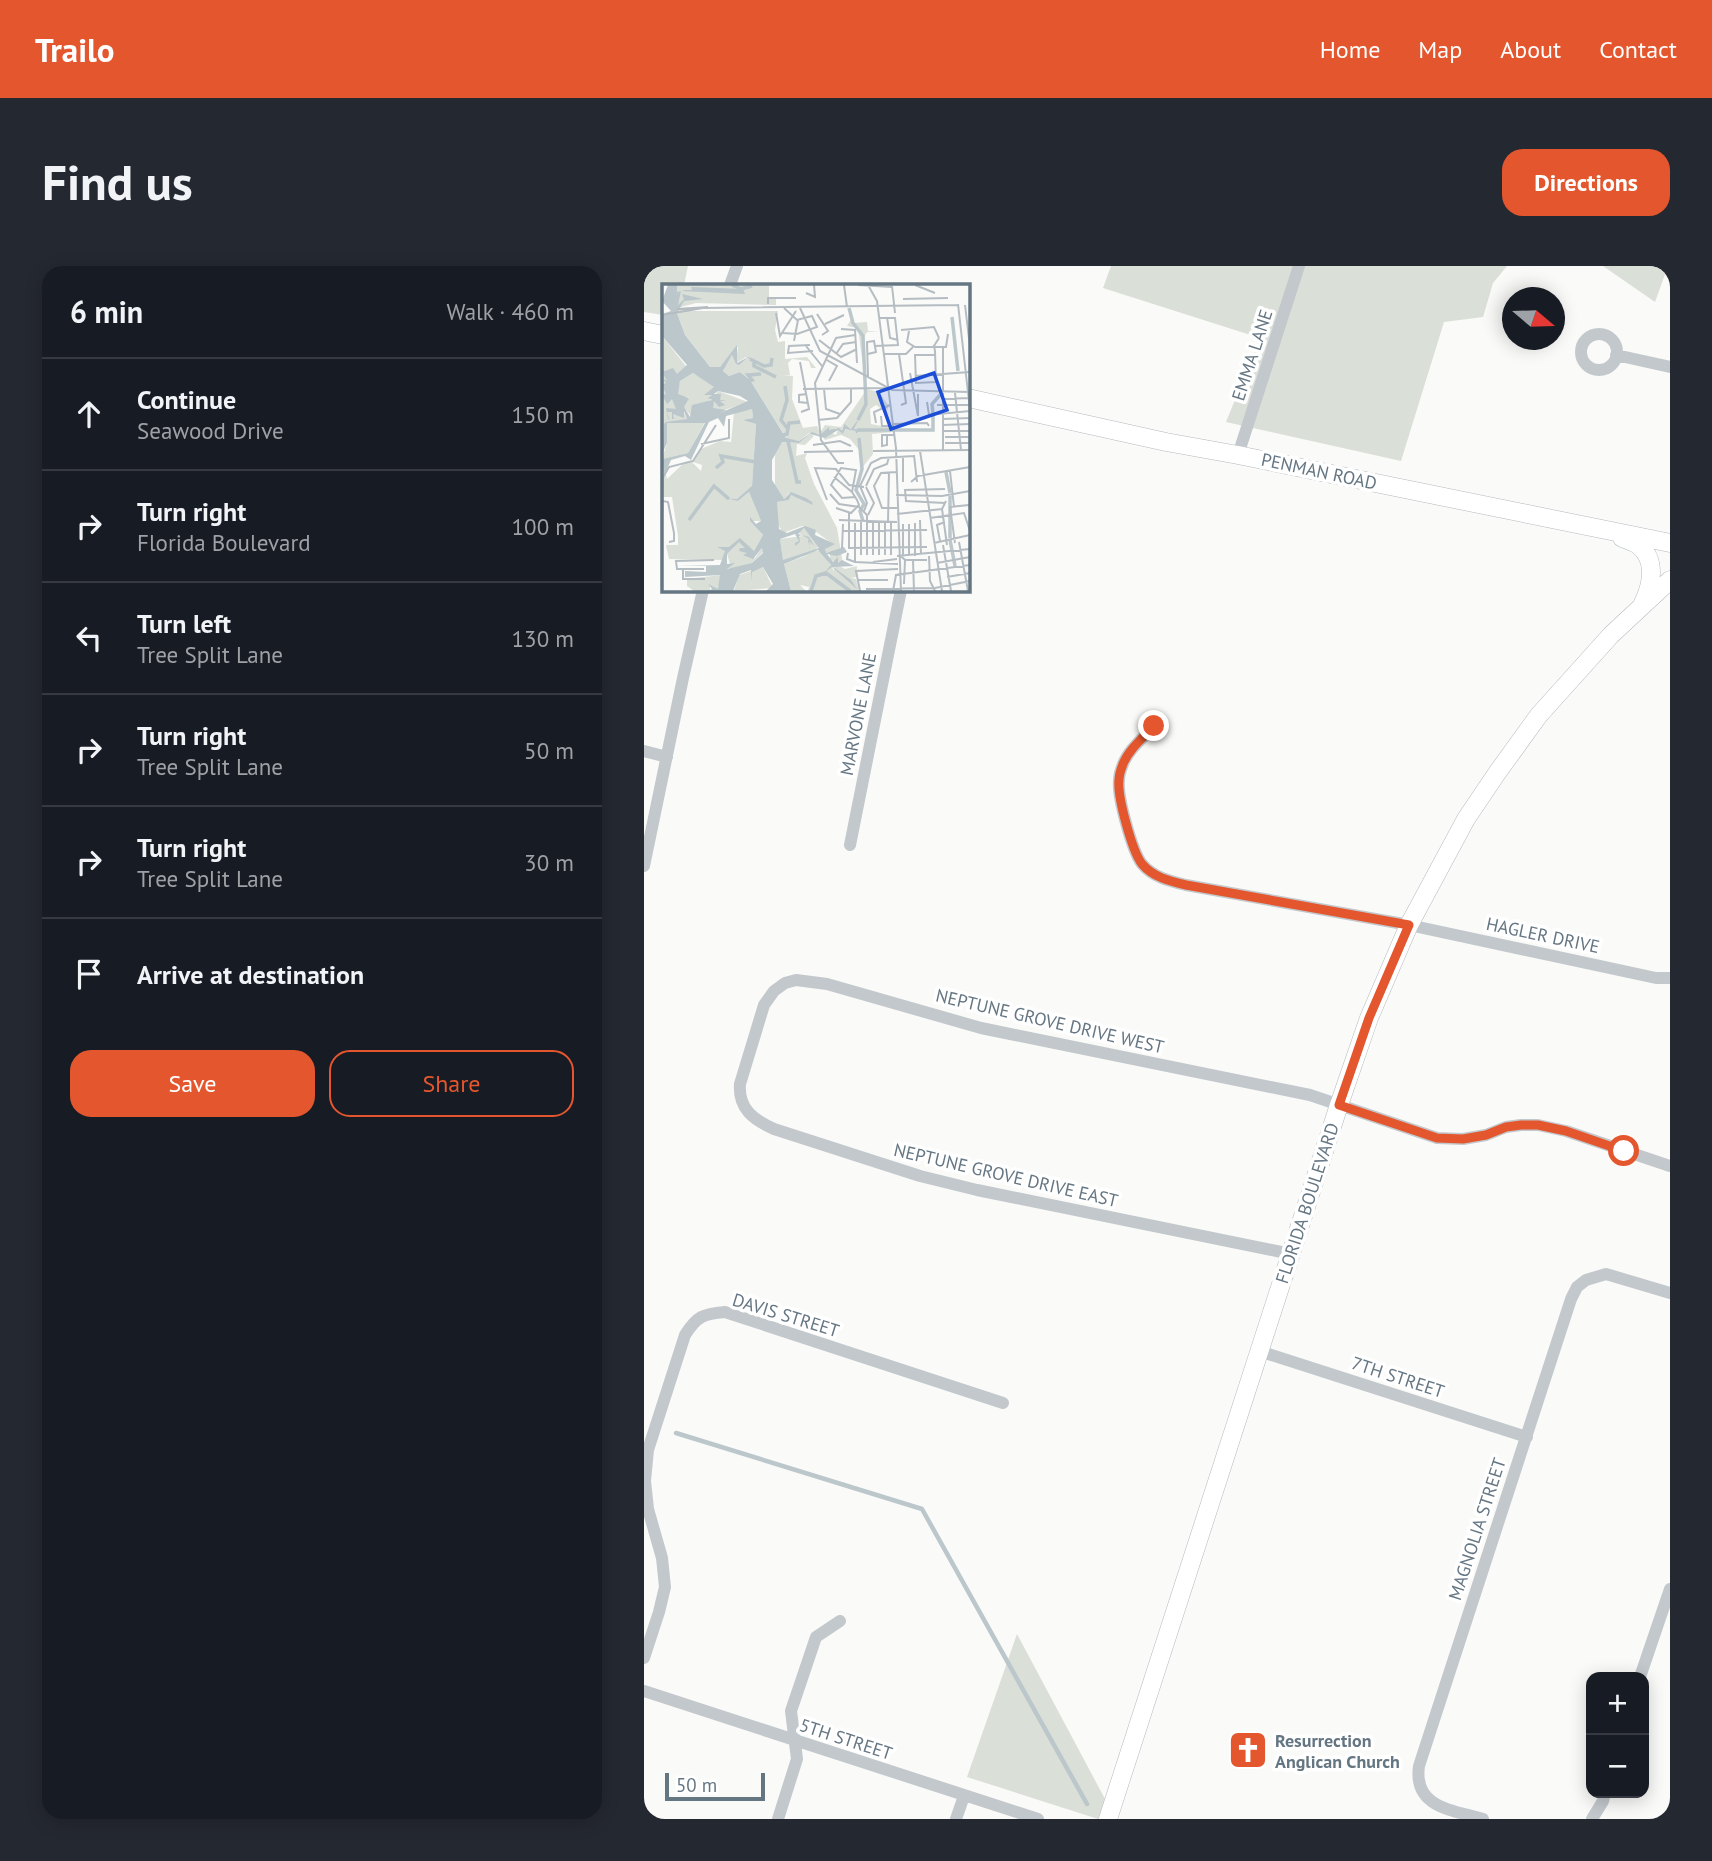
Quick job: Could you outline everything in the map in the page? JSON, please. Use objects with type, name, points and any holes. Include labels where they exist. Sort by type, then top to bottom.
[{"type":"street","points":[[730,284],[737,266]]},
{"type":"street","name":"EMMA LANE","points":[[1238,455],[1299,266]]},
{"type":"street","points":[[644,332],[662,335]]},
{"type":"street","points":[[1616,355],[1670,367]]},
{"type":"street","name":"PENMAN ROAD","points":[[970,398],[1166,442],[1670,543]]},
{"type":"street","points":[[1607,530],[1640,546],[1650,561],[1652,577],[1640,609]]},
{"type":"street","name":"FLORIDA BOULEVARD","points":[[1108,1819],[1339,1105],[1369,1018],[1409,925],[1466,819],[1539,715],[1611,635],[1670,580]]},
{"type":"street","points":[[644,866],[703,592]]},
{"type":"street","name":"MARVONE LANE","points":[[850,845],[901,592]]},
{"type":"street","name":"HAGLER DRIVE","points":[[1154,726],[1130,752],[1123,764],[1119,781],[1134,849],[1142,863],[1153,874],[1186,885],[1409,925],[1656,978],[1670,978]]},
{"type":"street","points":[[644,751],[667,757]]},
{"type":"street","name":"NEPTUNE GROVE DRIVE WEST","points":[[750,1047],[764,1004],[774,991],[796,979],[835,986],[981,1028],[1310,1096],[1339,1105]]},
{"type":"street","name":"NEPTUNE GROVE DRIVE EAST","points":[[750,1047],[740,1084],[741,1100],[757,1122],[774,1129],[920,1176],[977,1190],[1291,1254]]},
{"type":"street","points":[[1339,1105],[1437,1138],[1463,1139],[1486,1135],[1506,1127],[1538,1125],[1566,1131],[1670,1166]]},
{"type":"street","name":"MAGNOLIA STREET","points":[[1483,1819],[1437,1805],[1423,1794],[1418,1776],[1419,1766],[1572,1299],[1577,1287],[1586,1280],[1606,1274],[1670,1293]]},
{"type":"street","name":"DAVIS STREET","points":[[644,1658],[665,1587],[663,1558],[648,1509],[645,1481],[648,1450],[685,1335],[693,1322],[705,1314],[725,1312],[1003,1403]]},
{"type":"street","name":"7TH STREET","points":[[1259,1352],[1527,1437]]},
{"type":"street","points":[[1642,1672],[1670,1589]]},
{"type":"street","points":[[778,1819],[797,1759],[791,1712],[816,1637],[841,1621]]},
{"type":"street","name":"5TH STREET","points":[[644,1691],[1038,1819]]},
{"type":"street","points":[[956,1819],[964,1796]]},
{"type":"street","points":[[1592,1819],[1604,1798]]},
{"type":"shaded area","points":[[644,266],[688,266],[684,284],[662,284],[662,315],[644,312]]},
{"type":"shaded area","points":[[1111,266],[1507,266],[1493,283],[1483,317],[1444,322],[1401,461],[1226,422],[1260,338],[1103,288]]},
{"type":"shaded area","points":[[1603,266],[1668,266],[1655,302]]},
{"type":"shaded area","points":[[1017,1634],[1105,1799],[1098,1819],[967,1777]]},
{"type":"waterway","points":[[676,1433],[922,1509],[1087,1804]]},
{"type":"place","name":"Resurrection Anglican Church","points":[[1248,1750]]},
{"type":"route","points":[[1154,726],[1130,752],[1123,764],[1119,781],[1134,849],[1142,863],[1153,874],[1186,885],[1409,925],[1369,1018],[1339,1105],[1437,1138],[1463,1139],[1486,1135],[1506,1127],[1538,1125],[1566,1131],[1624,1151]]}]
